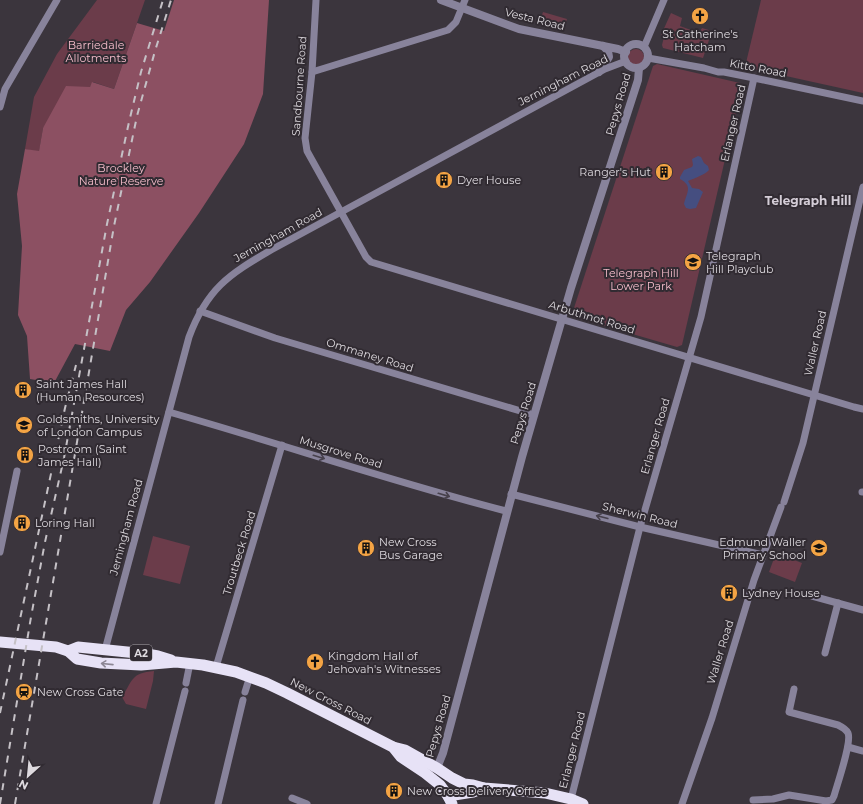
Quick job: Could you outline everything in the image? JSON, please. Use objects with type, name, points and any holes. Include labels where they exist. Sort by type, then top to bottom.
[{"type":"highway","name":"New Cross Road","points":[[2,642],[51,646],[68,651],[77,659],[112,664],[141,665],[176,662],[190,663],[216,667],[250,676],[287,693],[393,747],[401,757],[440,785],[450,800]]},
{"type":"highway","name":"New Cross Road","points":[[68,651],[78,647],[158,656],[176,662]]},
{"type":"highway","points":[[393,747],[405,750],[458,782],[484,788],[535,791],[571,799],[583,804]]},
{"type":"highway","points":[[450,800],[484,788]]},
{"type":"street","points":[[0,107],[5,88],[57,0]]},
{"type":"street","name":"Sandbourne Road","points":[[316,0],[312,72],[305,138],[307,151],[340,212]]},
{"type":"street","name":"Vesta Road","points":[[441,0],[519,29],[618,49],[626,52]]},
{"type":"street","points":[[312,72],[448,30],[456,22],[465,0]]},
{"type":"street","points":[[644,47],[664,0]]},
{"type":"street","points":[[626,52],[635,44],[644,47],[647,51],[648,58]]},
{"type":"street","points":[[600,72],[610,57],[608,51],[603,46]]},
{"type":"street","name":"Pepys Road","points":[[626,52],[626,61],[634,68],[639,68],[644,65],[648,58]]},
{"type":"street","name":"Kitto Road","points":[[648,58],[863,101]]},
{"type":"street","name":"Jerningham Road","points":[[105,650],[189,337],[200,311],[215,290],[235,271],[271,250],[600,72],[626,61]]},
{"type":"street","name":"Pepys Road","points":[[437,768],[443,753],[506,511],[562,320],[638,80],[639,68]]},
{"type":"street","name":"Erlanger Road","points":[[571,799],[640,527],[701,317],[754,78]]},
{"type":"street","name":"Waller Road","points":[[682,804],[712,718],[738,628],[763,555],[796,468],[863,187]]},
{"type":"street","name":"Arbuthnot Road","points":[[340,212],[366,257],[372,262],[863,409]]},
{"type":"street","name":"Ommaney Road","points":[[200,311],[275,338],[534,415]]},
{"type":"street","name":"Musgrove Road","points":[[169,412],[441,494],[506,511]]},
{"type":"street","name":"Troutbeck Road","points":[[216,667],[282,445]]},
{"type":"street","points":[[0,552],[17,471]]},
{"type":"street","name":"Sherwin Road","points":[[511,494],[640,527],[763,555]]},
{"type":"street","points":[[812,596],[863,610]]},
{"type":"street","points":[[825,653],[838,604]]},
{"type":"street","points":[[186,683],[190,663]]},
{"type":"street","points":[[245,692],[250,676]]},
{"type":"street","points":[[753,800],[773,799],[789,795],[826,801],[832,800],[834,796],[848,747],[848,734],[845,728],[838,725],[789,712],[794,688]]},
{"type":"street","points":[[156,804],[185,691]]},
{"type":"street","points":[[218,804],[243,700]]},
{"type":"street","points":[[848,747],[863,750]]},
{"type":"street","points":[[292,798],[306,804]]},
{"type":"green space","name":"Barriedale Allotments","points":[[97,0],[145,0],[114,89],[93,82],[90,87],[43,128],[39,152],[25,149],[34,97],[57,54]]},
{"type":"green space","name":"Brockley Nature Reserve","points":[[174,0],[269,0],[263,94],[244,144],[199,213],[150,282],[126,310],[110,351],[75,344],[54,383],[30,379],[27,336],[18,315],[22,246],[17,194],[25,149],[39,151],[43,128],[66,86],[90,87],[92,82],[114,89],[137,23],[164,31]]},
{"type":"green space","points":[[761,0],[863,0],[863,93],[745,67]]},
{"type":"green space","points":[[543,12],[567,19],[564,29],[540,21]]},
{"type":"green space","points":[[671,13],[682,18],[680,26],[699,33],[702,28],[712,31],[703,58],[663,48],[662,45],[664,37],[661,35]]},
{"type":"green space","points":[[636,49],[642,51],[644,57],[642,63],[636,65],[630,63],[628,57],[630,51]]},
{"type":"green space","name":"Telegraph Hill Lower Park","points":[[657,64],[740,83],[742,86],[682,345],[677,347],[574,317],[572,314],[653,66]]},
{"type":"green space","points":[[153,536],[190,546],[180,584],[143,575]]},
{"type":"green space","points":[[776,553],[802,563],[795,582],[769,572]]},
{"type":"green space","points":[[154,671],[146,709],[126,704],[122,697],[134,678],[146,672]]},
{"type":"water","points":[[698,156],[701,157],[704,163],[708,166],[709,170],[688,181],[692,188],[699,189],[703,192],[696,208],[690,209],[686,208],[684,204],[688,187],[687,184],[680,179],[680,177],[684,170],[692,167],[692,159]]},
{"type":"railway","points":[[0,804],[31,617],[45,542],[64,458],[107,224],[141,72],[163,0]]},
{"type":"railway","points":[[15,804],[114,226],[137,116],[171,0]]},
{"type":"railway","points":[[0,713],[65,408],[76,365]]},
{"type":"place","name":"St Catherine's Hatcham","points":[[700,16]]},
{"type":"place","name":"Ranger's Hut","points":[[664,172]]},
{"type":"place","name":"Dyer House","points":[[444,180]]},
{"type":"place","name":"Telegraph Hill Playclub","points":[[693,262]]},
{"type":"place","name":"Saint James Hall (Human Resources)","points":[[23,390]]},
{"type":"place","name":"Goldsmiths, University of London Campus","points":[[24,425]]},
{"type":"place","name":"Postroom (Saint James Hall)","points":[[25,455]]},
{"type":"place","name":"Loring Hall","points":[[22,523]]},
{"type":"place","name":"New Cross Bus Garage","points":[[366,548]]},
{"type":"place","name":"Edmund Waller Primary School","points":[[819,548]]},
{"type":"place","name":"Lydney House","points":[[729,593]]},
{"type":"place","name":"Kingdom Hall of Jehovah's Witnesses","points":[[315,662]]},
{"type":"place","name":"New Cross Gate","points":[[24,692]]},
{"type":"place","name":"New Cross Delivery Office","points":[[394,791]]},
{"type":"district","name":"Telegraph Hill","points":[[808,200]]}]
